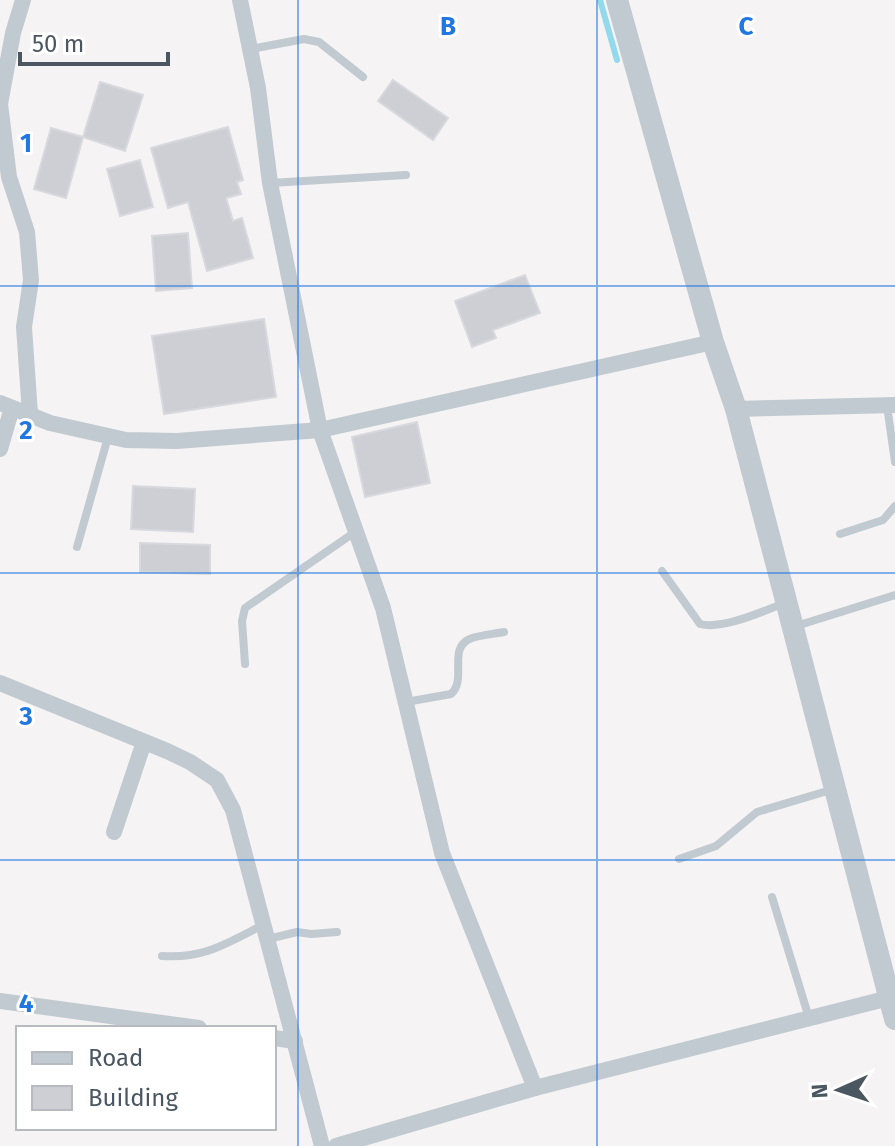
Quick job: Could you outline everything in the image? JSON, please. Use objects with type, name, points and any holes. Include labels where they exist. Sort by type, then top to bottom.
[{"type":"street","points":[[23,0],[13,33],[0,104],[9,177],[27,232],[31,280],[24,327],[30,414]]},
{"type":"street","points":[[240,0],[270,183],[320,430],[383,608],[442,853],[535,1088]]},
{"type":"street","points":[[336,1146],[535,1088],[809,1018],[892,1008],[889,970],[834,788],[736,409],[713,342],[617,0]]},
{"type":"street","points":[[0,449],[6,406],[50,423],[126,440],[177,441],[320,430],[713,342]]},
{"type":"street","points":[[736,409],[891,405]]},
{"type":"street","points":[[0,683],[190,762],[217,780],[233,810],[322,1146]]},
{"type":"street","points":[[114,832],[144,742]]},
{"type":"street","points":[[0,1001],[184,1026]]},
{"type":"street","points":[[276,1038],[295,1041]]},
{"type":"lane","points":[[250,49],[313,40],[363,77]]},
{"type":"lane","points":[[270,183],[406,175]]},
{"type":"lane","points":[[891,405],[895,462]]},
{"type":"lane","points":[[77,547],[108,437]]},
{"type":"lane","points":[[840,534],[883,520],[895,506]]},
{"type":"lane","points":[[245,664],[242,621],[245,608],[356,532]]},
{"type":"lane","points":[[662,571],[700,624],[706,626],[743,618],[786,603]]},
{"type":"lane","points":[[792,627],[895,595]]},
{"type":"lane","points":[[406,702],[451,694],[458,682],[459,648],[464,642],[504,632]]},
{"type":"lane","points":[[679,859],[716,846],[757,812],[834,788]]},
{"type":"lane","points":[[772,897],[809,1018]]},
{"type":"lane","points":[[162,956],[201,955],[265,932],[337,932]]},
{"type":"building","points":[[393,80],[448,118],[433,140],[378,101]]},
{"type":"building","points":[[100,82],[143,95],[125,151],[83,137]]},
{"type":"building","points":[[228,127],[243,180],[237,182],[241,194],[226,198],[233,221],[242,218],[253,258],[207,271],[188,202],[168,208],[151,148]]},
{"type":"building","points":[[51,128],[83,137],[66,198],[34,189]]},
{"type":"building","points":[[140,160],[153,207],[120,216],[107,169]]},
{"type":"building","points":[[188,233],[192,288],[156,291],[152,236]]},
{"type":"building","points":[[525,275],[540,313],[493,330],[496,338],[472,347],[455,301]]},
{"type":"building","points":[[264,319],[276,397],[164,414],[152,336]]},
{"type":"building","points":[[417,422],[430,483],[365,497],[352,437]]},
{"type":"building","points":[[133,486],[195,489],[193,532],[131,529]]},
{"type":"building","points":[[140,543],[210,545],[210,574],[140,572]]},
{"type":"waterway","points":[[600,0],[617,60]]}]
